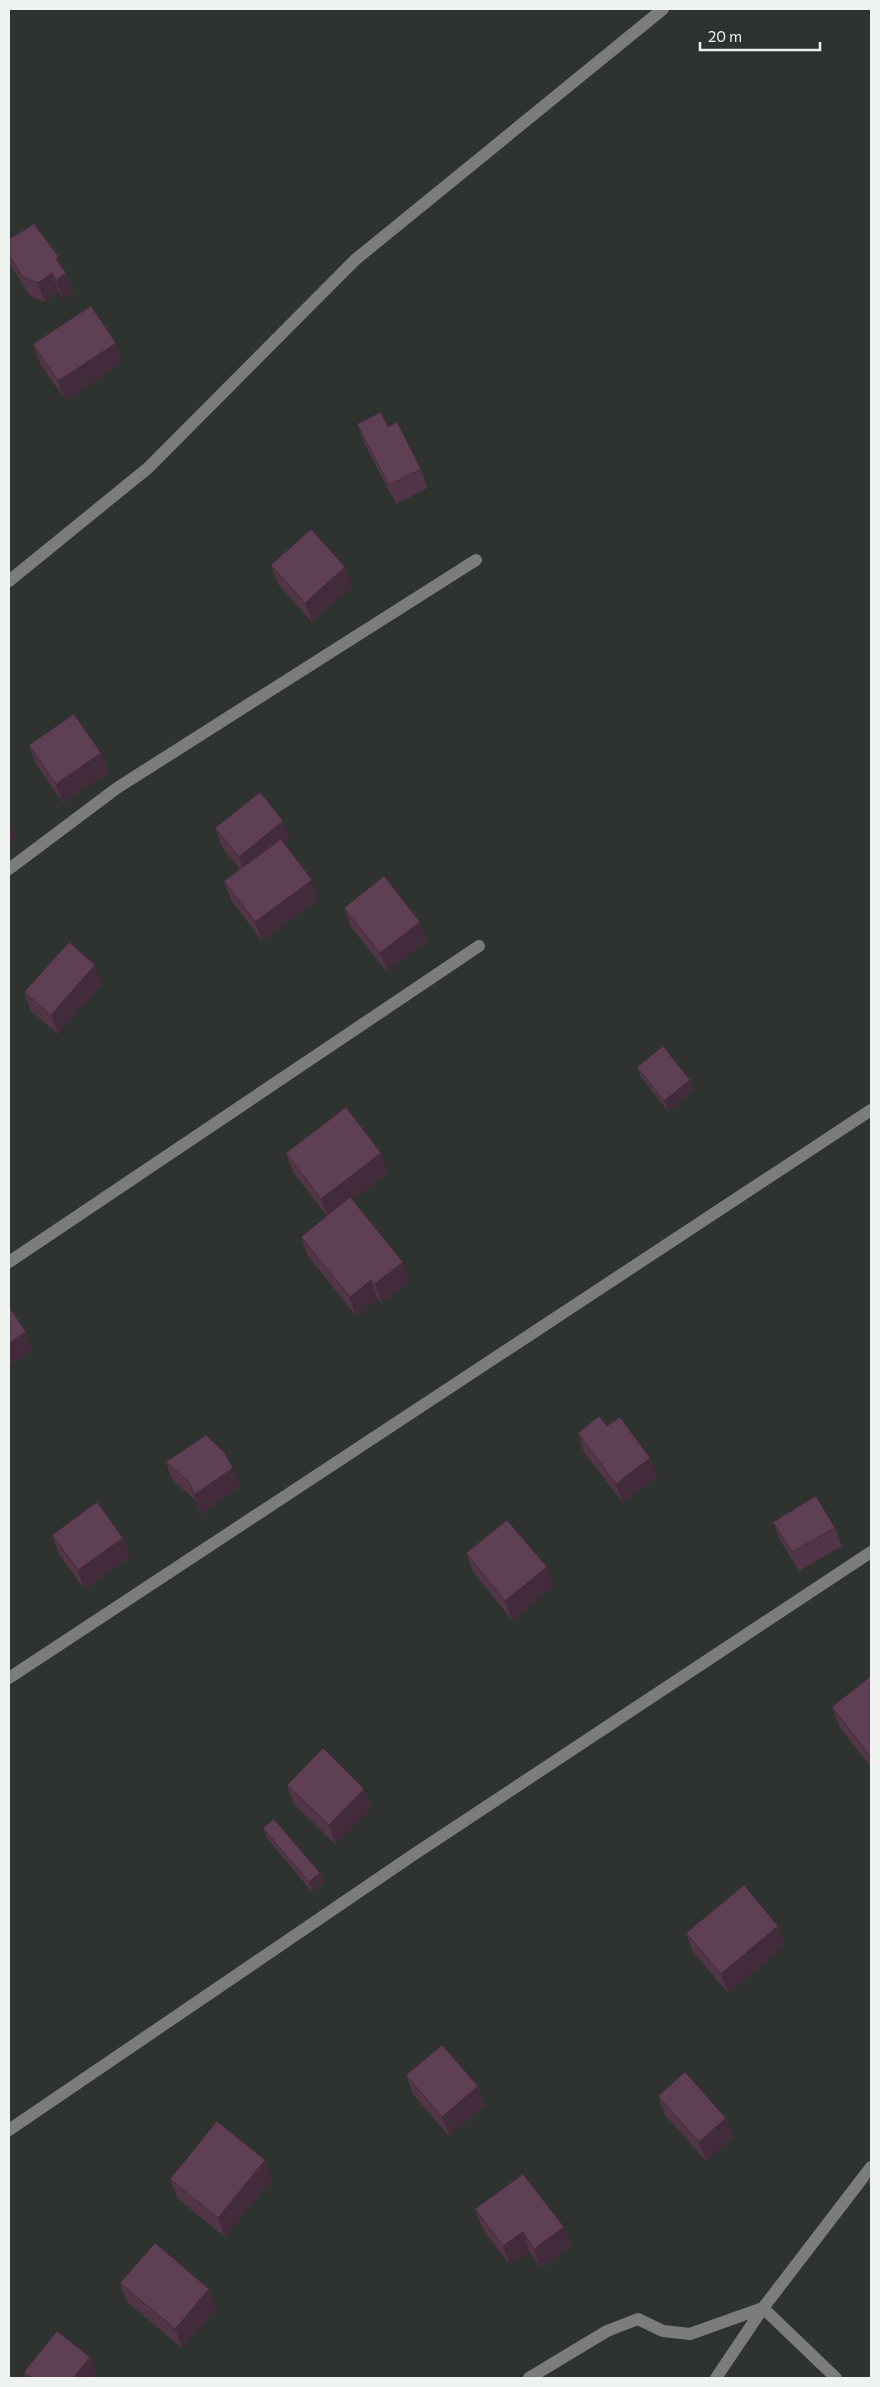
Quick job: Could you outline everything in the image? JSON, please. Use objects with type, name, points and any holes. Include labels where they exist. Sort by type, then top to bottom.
[{"type":"street","points":[[9,581],[148,468],[355,260],[600,58],[663,9]]},
{"type":"street","points":[[9,870],[117,788],[476,560]]},
{"type":"street","points":[[9,1262],[479,946]]},
{"type":"street","points":[[9,1678],[871,1110]]},
{"type":"street","points":[[9,2130],[413,1855],[871,1552]]},
{"type":"street","points":[[716,2378],[763,2308],[871,2167]]},
{"type":"street","points":[[529,2378],[607,2331],[638,2319],[663,2331],[690,2334],[763,2308]]},
{"type":"street","points":[[763,2308],[836,2378]]},
{"type":"building","points":[[34,224],[58,256],[56,260],[66,273],[56,280],[52,273],[38,283],[23,277],[9,255],[9,239]]},
{"type":"building","points":[[91,306],[116,343],[58,381],[33,344]]},
{"type":"building","points":[[381,412],[388,427],[397,422],[421,469],[389,485],[357,424]]},
{"type":"building","points":[[311,529],[345,567],[305,603],[271,565]]},
{"type":"building","points":[[74,714],[101,753],[56,784],[29,745]]},
{"type":"building","points":[[260,792],[283,821],[239,857],[215,828]]},
{"type":"building","points":[[281,839],[312,880],[255,922],[224,881]]},
{"type":"building","points":[[384,876],[420,922],[380,953],[344,908]]},
{"type":"building","points":[[69,942],[95,965],[51,1015],[24,992]]},
{"type":"building","points":[[663,1046],[690,1080],[664,1101],[637,1067]]},
{"type":"building","points":[[346,1107],[381,1153],[321,1199],[286,1153]]},
{"type":"building","points":[[350,1197],[403,1262],[375,1284],[371,1280],[350,1297],[301,1237]]},
{"type":"building","points":[[9,1307],[26,1332],[9,1343]]},
{"type":"building","points":[[599,1416],[607,1426],[620,1417],[650,1458],[616,1484],[578,1433]]},
{"type":"building","points":[[206,1435],[224,1452],[233,1468],[194,1495],[189,1482],[166,1462]]},
{"type":"building","points":[[816,1496],[835,1528],[792,1552],[773,1522]]},
{"type":"building","points":[[97,1502],[123,1538],[78,1570],[52,1535]]},
{"type":"building","points":[[507,1520],[547,1567],[505,1601],[466,1553]]},
{"type":"building","points":[[871,1676],[871,1756],[870,1756],[832,1707]]},
{"type":"building","points":[[323,1748],[364,1789],[329,1825],[287,1785]]},
{"type":"building","points":[[274,1819],[320,1873],[309,1882],[263,1828]]},
{"type":"building","points":[[744,1885],[778,1926],[721,1974],[686,1933]]},
{"type":"building","points":[[442,2045],[478,2086],[442,2117],[406,2075]]},
{"type":"building","points":[[685,2072],[726,2118],[699,2142],[658,2096]]},
{"type":"building","points":[[217,2121],[265,2160],[218,2218],[170,2179]]},
{"type":"building","points":[[523,2174],[564,2227],[534,2249],[523,2232],[503,2246],[475,2209]]},
{"type":"building","points":[[155,2243],[209,2289],[175,2329],[120,2283]]},
{"type":"building","points":[[57,2331],[90,2357],[73,2378],[32,2378],[24,2372]]}]
